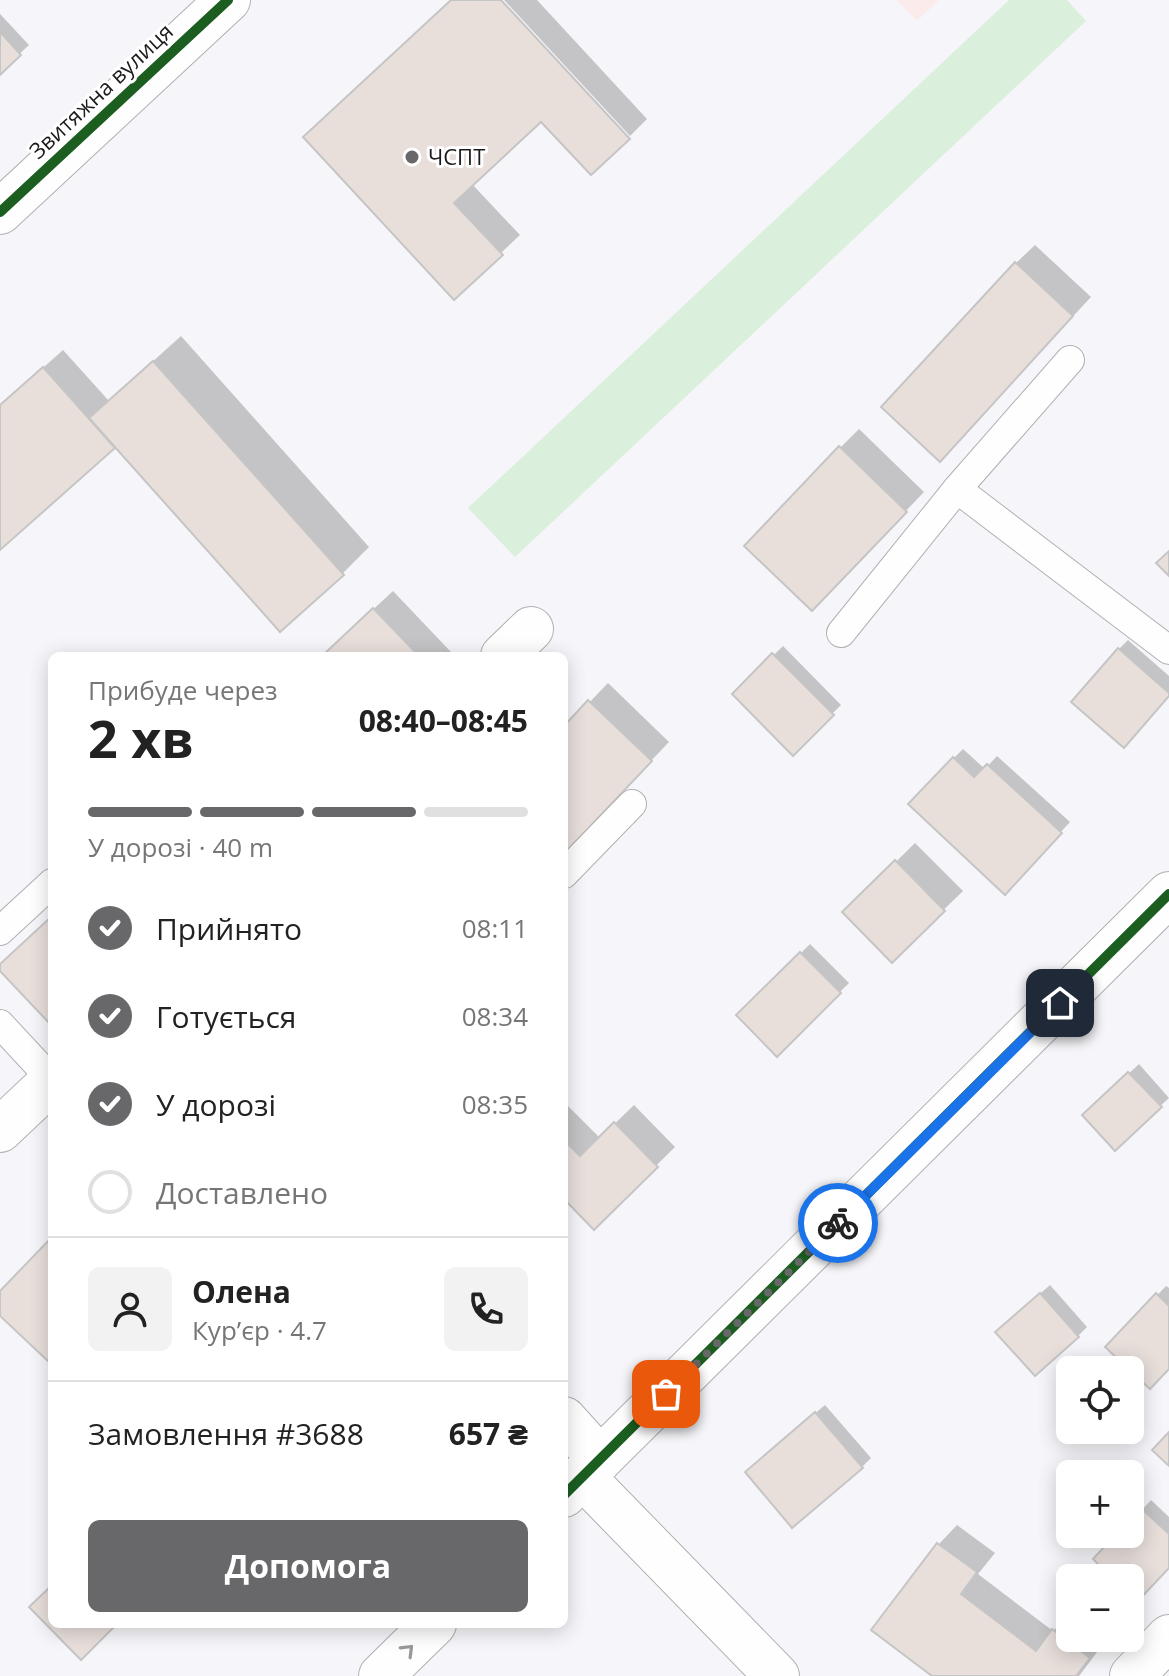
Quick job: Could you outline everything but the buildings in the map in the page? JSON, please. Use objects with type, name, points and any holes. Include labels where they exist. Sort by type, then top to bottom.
[{"type":"street","name":"Звитяжна вулиця","points":[[0,212],[228,0]]},
{"type":"street","points":[[582,1477],[1169,894]]},
{"type":"street","points":[[0,1130],[48,1084]]},
{"type":"street","points":[[568,1432],[582,1477],[777,1676]]},
{"type":"street","points":[[381,1676],[430,1628]]},
{"type":"street","points":[[1132,1676],[1169,1637]]},
{"type":"lane","points":[[841,633],[957,489],[1070,360]]},
{"type":"lane","points":[[957,489],[1169,650]]},
{"type":"lane","points":[[568,870],[632,804]]},
{"type":"lane","points":[[0,931],[48,887]]},
{"type":"lane","points":[[0,1024],[48,1076]]},
{"type":"shaded area","points":[[897,0],[939,0],[917,21]]},
{"type":"green space","points":[[1009,0],[1067,0],[1086,21],[515,557],[468,508]]},
{"type":"cycle path","points":[[0,212],[228,0]]},
{"type":"cycle path","points":[[568,1491],[1169,894]]},
{"type":"way so far","points":[[666,1394],[838,1223]]},
{"type":"place","name":"ЧСПТ","points":[[412,157]]},
{"type":"route","points":[[838,1223],[1060,1003]]}]
